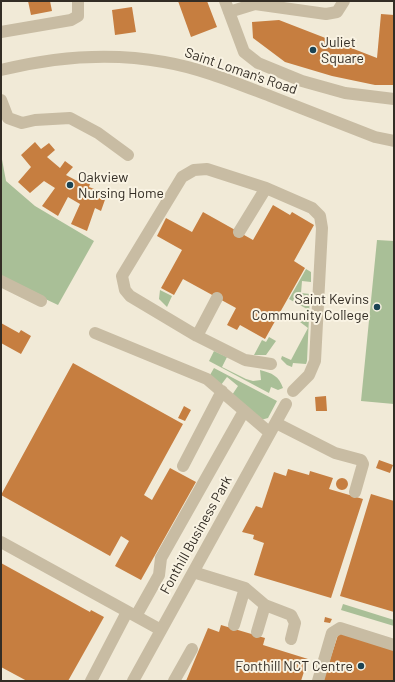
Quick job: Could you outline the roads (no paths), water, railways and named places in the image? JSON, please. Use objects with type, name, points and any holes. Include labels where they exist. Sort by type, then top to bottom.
[{"type":"street","points":[[1,32],[72,20],[78,16],[78,1]]},
{"type":"street","points":[[344,1],[337,12],[326,14],[254,4],[227,6],[244,52],[258,63],[302,81],[331,89],[352,94],[394,99]]},
{"type":"street","name":"Saint Loman's Road","points":[[1,70],[32,62],[64,58],[130,58],[164,62],[217,76],[375,137],[394,141]]},
{"type":"street","points":[[1,100],[8,118],[22,123],[35,120],[70,118],[98,133],[128,155]]},
{"type":"street","points":[[271,364],[245,360],[197,336],[130,296],[125,290],[122,276],[182,178],[194,170],[207,169],[266,188],[312,208],[320,216],[322,222],[315,360],[309,375],[293,391]]},
{"type":"street","points":[[239,232],[266,188]]},
{"type":"street","points":[[1,281],[41,301]]},
{"type":"street","points":[[197,336],[217,298]]},
{"type":"street","points":[[95,333],[207,379],[244,410],[273,428],[335,453],[361,460],[362,464],[355,492]]},
{"type":"street","points":[[182,466],[222,391]]},
{"type":"street","name":"Fonthill Business Park","points":[[133,681],[286,404]]},
{"type":"street","points":[[91,681],[132,614],[159,575],[161,558],[244,410]]},
{"type":"street","points":[[1,542],[161,630]]},
{"type":"street","points":[[193,572],[245,588],[265,606],[286,612],[295,619],[296,623],[291,639]]},
{"type":"street","points":[[234,625],[245,588]]},
{"type":"street","points":[[257,632],[265,606]]},
{"type":"street","points":[[318,681],[332,633],[337,628],[394,645]]},
{"type":"street","points":[[174,681],[192,649]]},
{"type":"place","name":"Juliet Square","points":[[313,50]]},
{"type":"place","name":"Oakview Nursing Home","points":[[70,185]]},
{"type":"place","name":"Saint Kevins Community College","points":[[377,307]]},
{"type":"place","name":"Fonthill NCT Centre","points":[[361,666]]}]
